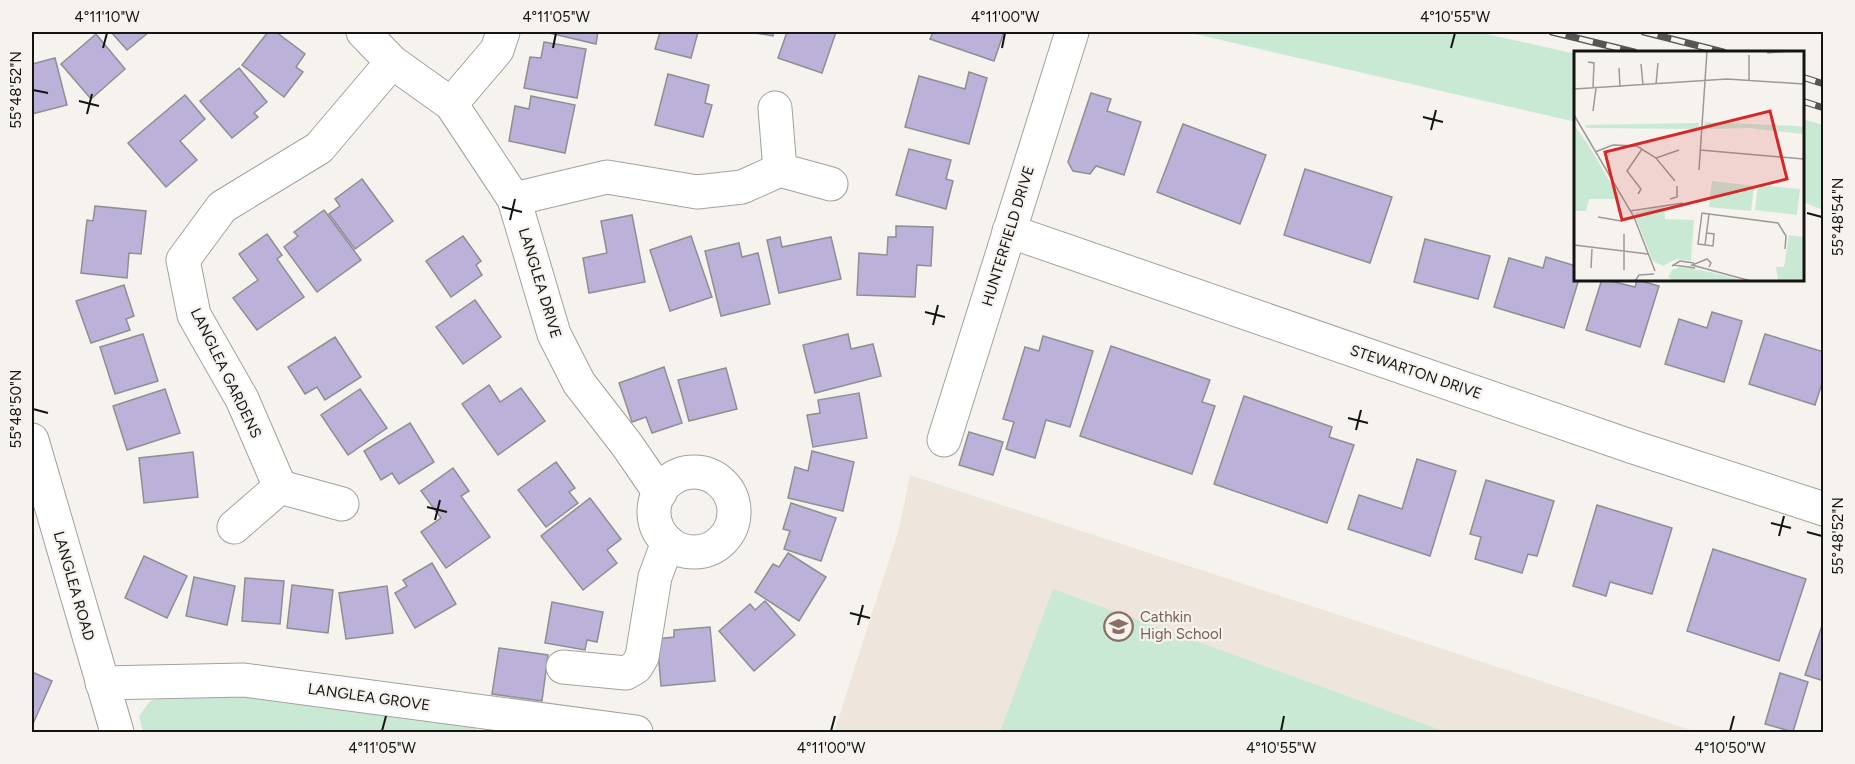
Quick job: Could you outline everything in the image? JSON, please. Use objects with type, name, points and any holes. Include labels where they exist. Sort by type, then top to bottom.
[{"type":"street","name":"LANGLEA DRIVE","points":[[363,32],[392,62],[451,104],[514,199],[554,334],[579,383],[627,445],[660,493]]},
{"type":"street","points":[[451,104],[497,50],[503,32]]},
{"type":"street","name":"HUNTERFIELD DRIVE","points":[[944,440],[1072,32]]},
{"type":"street","name":"LANGLEA GARDENS","points":[[280,487],[242,399],[194,315],[183,260],[222,207],[319,148],[392,62]]},
{"type":"street","points":[[775,108],[780,170]]},
{"type":"street","points":[[514,199],[607,177],[697,192],[742,187],[780,170],[831,184]]},
{"type":"street","name":"STEWARTON DRIVE","points":[[1010,231],[1633,447],[1824,509]]},
{"type":"street","name":"LANGLEA ROAD","points":[[32,440],[117,732]]},
{"type":"street","points":[[685,472],[709,474],[726,485],[733,497],[735,521],[720,545],[696,554],[677,550],[668,543],[660,537],[653,509],[664,484],[685,472]]},
{"type":"street","points":[[234,527],[280,487],[342,504]]},
{"type":"street","points":[[564,667],[626,673],[636,667],[642,657],[655,577],[668,543]]},
{"type":"street","name":"LANGLEA GROVE","points":[[102,683],[244,680],[636,732]]},
{"type":"shaded area","name":"Cathkin High School","points":[[910,475],[1697,732],[834,732],[899,529]]},
{"type":"green space","points":[[1186,32],[1478,32],[1574,54],[1574,122]]},
{"type":"green space","points":[[1804,119],[1823,125],[1823,210],[1804,202]]},
{"type":"green space","points":[[1053,589],[1446,732],[1000,732]]},
{"type":"green space","points":[[191,692],[266,696],[477,727],[476,732],[143,732],[139,716],[150,701]]},
{"type":"building","points":[[111,32],[149,32],[127,50]]},
{"type":"building","points":[[268,32],[276,32],[305,54],[296,67],[303,72],[284,97],[242,65]]},
{"type":"building","points":[[545,32],[598,32],[596,44]]},
{"type":"building","points":[[660,32],[698,32],[691,58],[655,49]]},
{"type":"building","points":[[750,32],[774,32],[773,36]]},
{"type":"building","points":[[787,32],[836,32],[822,73],[778,58]]},
{"type":"building","points":[[933,32],[1004,32],[994,61],[930,39]]},
{"type":"building","points":[[96,34],[125,69],[91,99],[61,64]]},
{"type":"building","points":[[544,42],[586,49],[577,98],[524,88],[530,57],[541,58]]},
{"type":"building","points":[[55,58],[67,105],[32,114],[32,64]]},
{"type":"building","points":[[239,68],[267,102],[254,113],[258,117],[232,138],[200,101]]},
{"type":"building","points":[[969,72],[987,78],[969,144],[905,127],[919,76],[965,89]]},
{"type":"building","points":[[668,74],[709,85],[705,103],[712,105],[703,137],[655,125]]},
{"type":"building","points":[[1091,93],[1111,99],[1107,111],[1141,122],[1124,175],[1096,166],[1090,174],[1073,171],[1068,162]]},
{"type":"building","points":[[185,95],[205,119],[180,141],[197,160],[166,187],[128,143]]},
{"type":"building","points":[[531,96],[575,105],[565,153],[509,141],[515,106],[529,109]]},
{"type":"building","points":[[1183,124],[1266,155],[1240,224],[1157,192]]},
{"type":"building","points":[[909,149],[951,160],[946,179],[953,181],[946,209],[896,195]]},
{"type":"building","points":[[1305,169],[1392,197],[1370,263],[1284,235]]},
{"type":"building","points":[[362,179],[393,221],[355,249],[329,214],[340,206],[335,199]]},
{"type":"building","points":[[95,206],[146,211],[141,254],[129,253],[127,278],[81,273],[87,220],[93,221]]},
{"type":"building","points":[[324,210],[361,260],[317,292],[284,247],[298,236],[294,232]]},
{"type":"building","points":[[632,215],[645,282],[589,293],[583,258],[607,253],[601,221]]},
{"type":"building","points":[[896,226],[933,227],[931,266],[917,265],[915,297],[857,295],[859,253],[887,255],[888,237],[896,237]]},
{"type":"building","points":[[267,234],[282,255],[277,259],[304,297],[257,330],[233,298],[258,280],[239,254]]},
{"type":"building","points":[[463,236],[481,261],[476,265],[482,275],[451,297],[426,261]]},
{"type":"building","points":[[691,236],[712,297],[670,311],[650,250]]},
{"type":"building","points":[[780,237],[782,247],[831,237],[841,279],[779,293],[767,240]]},
{"type":"building","points":[[1425,239],[1490,256],[1478,299],[1414,282]]},
{"type":"building","points":[[739,243],[742,257],[758,253],[770,304],[721,316],[705,251]]},
{"type":"building","points":[[1546,257],[1574,265],[1574,280],[1579,280],[1564,328],[1494,307],[1509,258],[1543,268]]},
{"type":"building","points":[[1602,280],[1635,287],[1637,280],[1659,286],[1640,347],[1586,330]]},
{"type":"building","points":[[124,285],[134,316],[126,319],[130,330],[91,343],[76,301]]},
{"type":"building","points":[[475,300],[501,337],[463,364],[436,327]]},
{"type":"building","points":[[1712,312],[1742,321],[1724,382],[1665,364],[1679,319],[1707,328]]},
{"type":"building","points":[[143,334],[158,381],[115,394],[100,347]]},
{"type":"building","points":[[848,334],[851,349],[873,344],[881,376],[815,393],[803,345]]},
{"type":"building","points":[[1765,334],[1824,352],[1824,377],[1815,405],[1749,384]]},
{"type":"building","points":[[1043,336],[1093,351],[1070,427],[1046,420],[1035,458],[1006,449],[1014,422],[1003,419],[1025,347],[1039,351]]},
{"type":"building","points":[[335,337],[361,377],[325,400],[317,387],[305,394],[288,367]]},
{"type":"building","points":[[1111,346],[1210,380],[1202,402],[1215,406],[1192,474],[1080,436]]},
{"type":"building","points":[[664,367],[682,423],[652,433],[646,417],[632,422],[619,383]]},
{"type":"building","points":[[726,368],[737,409],[689,421],[678,380]]},
{"type":"building","points":[[489,385],[500,402],[521,388],[545,421],[498,455],[462,404]]},
{"type":"building","points":[[165,389],[180,433],[127,450],[113,406]]},
{"type":"building","points":[[360,389],[387,428],[348,455],[321,415]]},
{"type":"building","points":[[859,393],[867,438],[813,447],[807,415],[820,413],[818,400]]},
{"type":"building","points":[[1244,396],[1332,427],[1329,437],[1354,445],[1327,523],[1214,484]]},
{"type":"building","points":[[410,423],[434,462],[399,484],[392,473],[381,480],[364,451]]},
{"type":"building","points":[[969,432],[1003,442],[993,475],[959,465]]},
{"type":"building","points":[[812,451],[854,462],[843,511],[788,498],[795,467],[808,471]]},
{"type":"building","points":[[193,452],[198,497],[144,503],[139,458]]},
{"type":"building","points":[[1417,459],[1456,471],[1430,556],[1348,529],[1359,495],[1402,509]]},
{"type":"building","points":[[556,462],[575,488],[569,492],[578,503],[546,527],[518,490]]},
{"type":"building","points":[[453,468],[469,491],[461,496],[490,537],[446,568],[421,532],[441,518],[421,491]]},
{"type":"building","points":[[1486,480],[1554,501],[1537,556],[1528,554],[1522,573],[1475,559],[1481,537],[1470,534]]},
{"type":"building","points":[[590,498],[621,539],[607,550],[617,563],[583,590],[541,536]]},
{"type":"building","points":[[791,503],[836,518],[821,561],[784,549],[790,531],[783,529]]},
{"type":"building","points":[[1597,505],[1672,528],[1652,594],[1610,582],[1606,596],[1573,586]]},
{"type":"building","points":[[1713,549],[1806,579],[1779,661],[1687,631]]},
{"type":"building","points":[[788,553],[826,577],[799,621],[755,592],[773,564],[779,567]]},
{"type":"building","points":[[144,556],[187,576],[167,618],[125,598]]},
{"type":"building","points":[[432,563],[456,604],[415,628],[395,593],[407,586],[403,580]]},
{"type":"building","points":[[194,577],[235,586],[227,625],[186,616]]},
{"type":"building","points":[[245,578],[284,581],[280,624],[242,621]]},
{"type":"building","points":[[292,585],[333,590],[328,633],[287,628]]},
{"type":"building","points":[[387,586],[393,633],[346,639],[339,593]]},
{"type":"building","points":[[765,601],[795,635],[754,671],[719,631],[750,604],[755,610]]},
{"type":"building","points":[[552,602],[603,612],[597,642],[587,640],[585,650],[545,643]]},
{"type":"building","points":[[1824,620],[1824,681],[1805,675]]},
{"type":"building","points":[[710,627],[715,681],[661,686],[657,639],[674,637],[674,630]]},
{"type":"building","points":[[499,648],[548,655],[542,701],[492,694]]},
{"type":"building","points":[[32,672],[52,681],[32,726]]},
{"type":"building","points":[[1780,673],[1808,682],[1793,732],[1765,724]]},
{"type":"railway","points":[[1552,32],[1630,51]]},
{"type":"railway","points":[[1644,32],[1719,51]]},
{"type":"railway","points":[[1804,78],[1824,84]]},
{"type":"railway","points":[[1804,102],[1824,108]]},
{"type":"place","name":"Cathkin High School","points":[[1119,626]]}]
